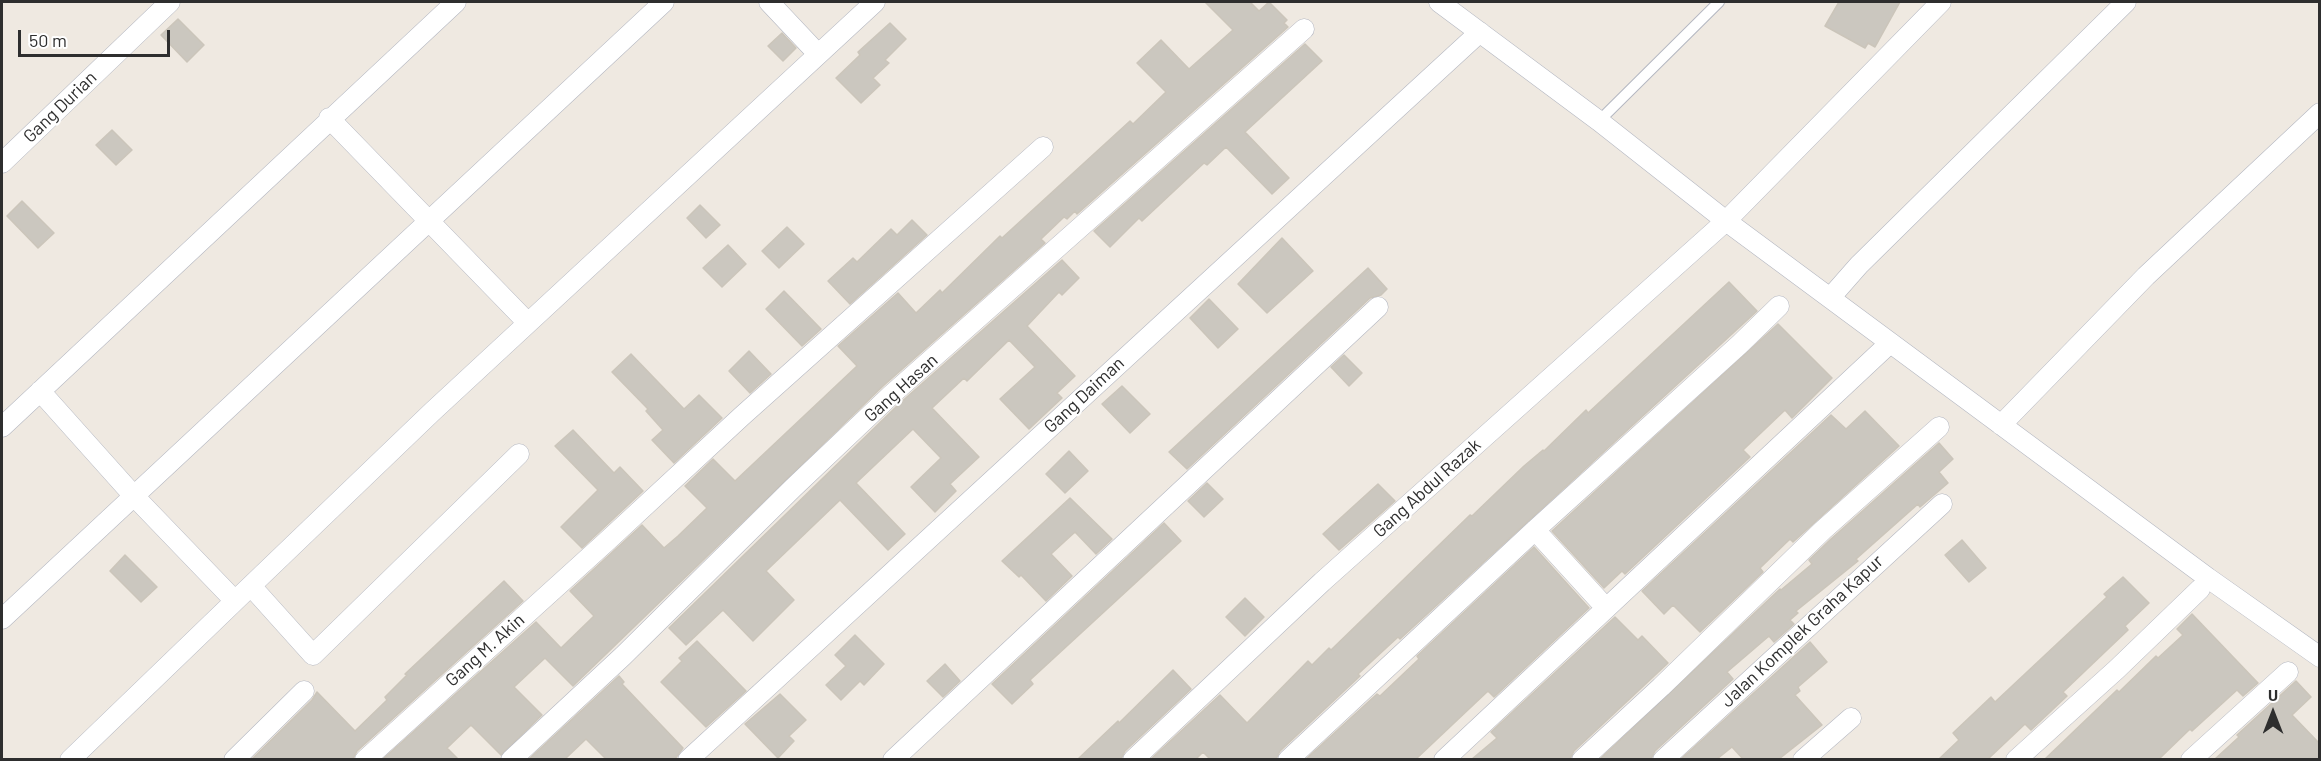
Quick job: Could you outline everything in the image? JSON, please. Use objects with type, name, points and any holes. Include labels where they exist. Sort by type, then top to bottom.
[{"type":"street","name":"Gang Durian","points":[[2,163],[170,2]]},
{"type":"street","points":[[2,427],[329,118],[456,2]]},
{"type":"street","points":[[2,619],[664,2]]},
{"type":"street","points":[[769,2],[818,54]]},
{"type":"street","points":[[70,759],[424,420],[875,2]]},
{"type":"street","points":[[1439,2],[1599,121],[1726,221],[2319,657]]},
{"type":"street","name":"Gang Abdul Razak","points":[[1133,759],[1322,582],[1726,221],[1941,2]]},
{"type":"street","points":[[1830,298],[1859,265],[2126,2]]},
{"type":"street","name":"Gang Hasan","points":[[511,759],[623,656],[891,395],[1304,28]]},
{"type":"street","name":"Gang Daiman","points":[[688,759],[1480,32]]},
{"type":"street","points":[[2001,425],[2146,276],[2319,113]]},
{"type":"street","points":[[329,118],[528,323]]},
{"type":"street","name":"Gang M. Akin","points":[[365,759],[742,416],[1043,147]]},
{"type":"street","points":[[1288,759],[1779,306]]},
{"type":"street","points":[[893,759],[1378,307]]},
{"type":"street","points":[[1444,759],[1890,343]]},
{"type":"street","points":[[40,391],[133,495],[235,601]]},
{"type":"street","points":[[1582,759],[1661,687],[1823,530],[1939,427]]},
{"type":"street","points":[[251,586],[313,655],[519,454]]},
{"type":"street","name":"Jalan Komplek Graha Kapur","points":[[1663,759],[1942,504]]},
{"type":"street","points":[[1535,530],[1606,608]]},
{"type":"street","points":[[2016,759],[2117,669],[2200,589]]},
{"type":"street","points":[[2191,759],[2288,672]]},
{"type":"street","points":[[234,759],[304,691]]},
{"type":"street","points":[[1803,759],[1851,717]]},
{"type":"lane","points":[[1599,121],[1719,2]]},
{"type":"building","points":[[1205,2],[1250,2],[1259,11],[1269,2],[1287,20],[1284,23],[1288,27],[1077,214],[1075,211],[1067,219],[1064,217],[1041,239],[1045,243],[883,386],[573,686],[545,658],[514,687],[542,715],[501,755],[471,725],[447,748],[458,759],[383,759],[536,622],[561,648],[594,616],[570,591],[642,525],[664,548],[678,536],[707,508],[685,486],[713,459],[735,481],[857,366],[838,346],[898,293],[916,313],[940,290],[942,293],[1000,236],[1002,238],[1130,121],[1133,124],[1166,92],[1137,63],[1161,40],[1189,69],[1233,30]]},
{"type":"building","points":[[1839,2],[1900,2],[1875,47],[1868,43],[1865,48],[1825,26]]},
{"type":"building","points":[[178,19],[204,45],[187,62],[161,35]]},
{"type":"building","points":[[890,23],[906,39],[885,60],[889,63],[873,78],[880,85],[861,103],[836,78],[860,55],[858,52]]},
{"type":"building","points":[[782,33],[796,48],[783,61],[768,46]]},
{"type":"building","points":[[1305,44],[1322,61],[1245,132],[1289,178],[1272,194],[1226,147],[1207,165],[1204,163],[1142,221],[1139,218],[1110,247],[1094,231]]},
{"type":"building","points":[[112,130],[132,150],[116,165],[96,145]]},
{"type":"building","points":[[22,201],[54,233],[38,248],[7,216]]},
{"type":"building","points":[[700,205],[720,225],[706,238],[687,218]]},
{"type":"building","points":[[912,220],[927,235],[850,304],[828,281],[853,258],[857,262],[891,229],[897,235]]},
{"type":"building","points":[[787,227],[804,244],[779,268],[762,251]]},
{"type":"building","points":[[1282,238],[1313,271],[1267,313],[1238,284]]},
{"type":"building","points":[[728,245],[746,264],[722,287],[703,268]]},
{"type":"building","points":[[1062,260],[1079,278],[1062,295],[1059,292],[1027,326],[1075,376],[1057,393],[1062,398],[1029,429],[1000,399],[1035,367],[1009,340],[967,381],[964,378],[932,408],[979,457],[950,484],[956,491],[935,512],[911,487],[941,458],[913,429],[856,483],[905,534],[888,550],[840,500],[766,571],[794,600],[753,641],[723,610],[686,645],[669,628],[899,404]]},
{"type":"building","points":[[1368,268],[1387,289],[1381,295],[1370,298],[1187,469],[1169,452]]},
{"type":"building","points":[[1729,282],[1757,311],[1400,639],[1398,637],[1358,674],[1360,676],[1280,751],[1276,759],[1210,759],[1203,752],[1196,759],[1151,759],[1220,695],[1247,723],[1308,661],[1312,665],[1329,648],[1331,650],[1470,515],[1472,516],[1524,466],[1544,451],[1586,410],[1588,413]]},
{"type":"building","points":[[784,291],[821,329],[802,346],[766,309]]},
{"type":"building","points":[[1209,299],[1238,329],[1218,348],[1190,318]]},
{"type":"building","points":[[1778,324],[1832,378],[1792,418],[1785,410],[1743,450],[1750,457],[1625,574],[1622,571],[1604,588],[1552,531]]},
{"type":"building","points":[[749,351],[771,374],[750,393],[729,371]]},
{"type":"building","points":[[631,354],[684,409],[699,395],[722,418],[674,463],[652,440],[663,430],[646,411],[648,409],[612,372]]},
{"type":"building","points":[[1344,355],[1362,373],[1349,386],[1331,367]]},
{"type":"building","points":[[1122,386],[1150,414],[1130,433],[1102,404]]},
{"type":"building","points":[[1865,411],[1899,446],[1793,542],[1790,539],[1760,568],[1763,572],[1700,632],[1673,605],[1664,614],[1642,591],[1831,415],[1846,429]]},
{"type":"building","points":[[573,430],[614,473],[620,467],[643,491],[582,548],[561,527],[598,490],[555,446]]},
{"type":"building","points":[[1939,443],[1953,459],[1939,472],[1948,483],[1920,507],[1918,504],[1856,559],[1858,561],[1796,611],[1798,613],[1790,620],[1794,624],[1774,642],[1769,636],[1727,672],[1733,679],[1655,751],[1651,759],[1600,759],[1780,589],[1812,564],[1809,560],[1831,539]]},
{"type":"building","points":[[1069,451],[1088,471],[1065,493],[1046,474]]},
{"type":"building","points":[[1207,483],[1223,499],[1204,517],[1188,501]]},
{"type":"building","points":[[1378,484],[1395,501],[1339,550],[1323,534]]},
{"type":"building","points":[[1070,498],[1112,539],[1096,554],[1075,532],[1051,554],[1072,576],[1046,601],[1021,575],[1019,577],[1002,561]]},
{"type":"building","points":[[1164,523],[1181,541],[1030,680],[1033,684],[1012,704],[992,684]]},
{"type":"building","points":[[1962,540],[1986,568],[1969,582],[1945,555]]},
{"type":"building","points":[[1534,547],[1589,608],[1494,697],[1488,691],[1416,759],[1306,759],[1377,694],[1380,696],[1419,659],[1417,656]]},
{"type":"building","points":[[125,555],[157,587],[141,602],[110,571]]},
{"type":"building","points":[[2123,577],[2149,603],[2125,626],[2128,630],[2063,692],[2067,696],[2031,730],[2025,724],[1988,759],[1939,759],[1959,740],[1953,733],[1991,697],[1995,702],[2107,597],[2104,594]]},
{"type":"building","points":[[504,581],[523,601],[357,751],[353,759],[252,759],[312,700],[317,692],[355,731],[387,700],[385,697],[407,675],[405,674]]},
{"type":"building","points":[[1245,598],[1264,617],[1245,636],[1226,617]]},
{"type":"building","points":[[2192,614],[2258,683],[2243,696],[2237,690],[2192,731],[2190,729],[2159,759],[2045,759],[2117,690],[2119,692],[2156,656],[2158,658],[2183,635],[2177,629]]},
{"type":"building","points":[[1615,617],[1638,640],[1642,636],[1668,663],[1574,751],[1570,759],[1472,759],[1497,738],[1491,732]]},
{"type":"building","points":[[855,635],[884,664],[864,685],[860,681],[841,700],[826,685],[846,666],[835,655]]},
{"type":"building","points":[[697,641],[746,691],[706,727],[661,682],[682,661],[679,658]]},
{"type":"building","points":[[1810,642],[1827,662],[1798,687],[1800,691],[1795,695],[1822,725],[1779,759],[1743,759],[1732,747],[1717,759],[1681,759]]},
{"type":"building","points":[[945,664],[960,681],[943,697],[927,681]]},
{"type":"building","points":[[1173,670],[1191,689],[1125,751],[1121,759],[1078,759],[1118,721],[1119,723]]},
{"type":"building","points":[[619,676],[624,682],[622,684],[683,748],[675,759],[606,759],[586,739],[565,759],[529,759]]},
{"type":"building","points":[[2296,681],[2311,697],[2292,715],[2319,743],[2319,759],[2215,759],[2239,737],[2237,735]]},
{"type":"building","points":[[780,694],[806,720],[789,736],[794,741],[778,758],[745,724]]}]
